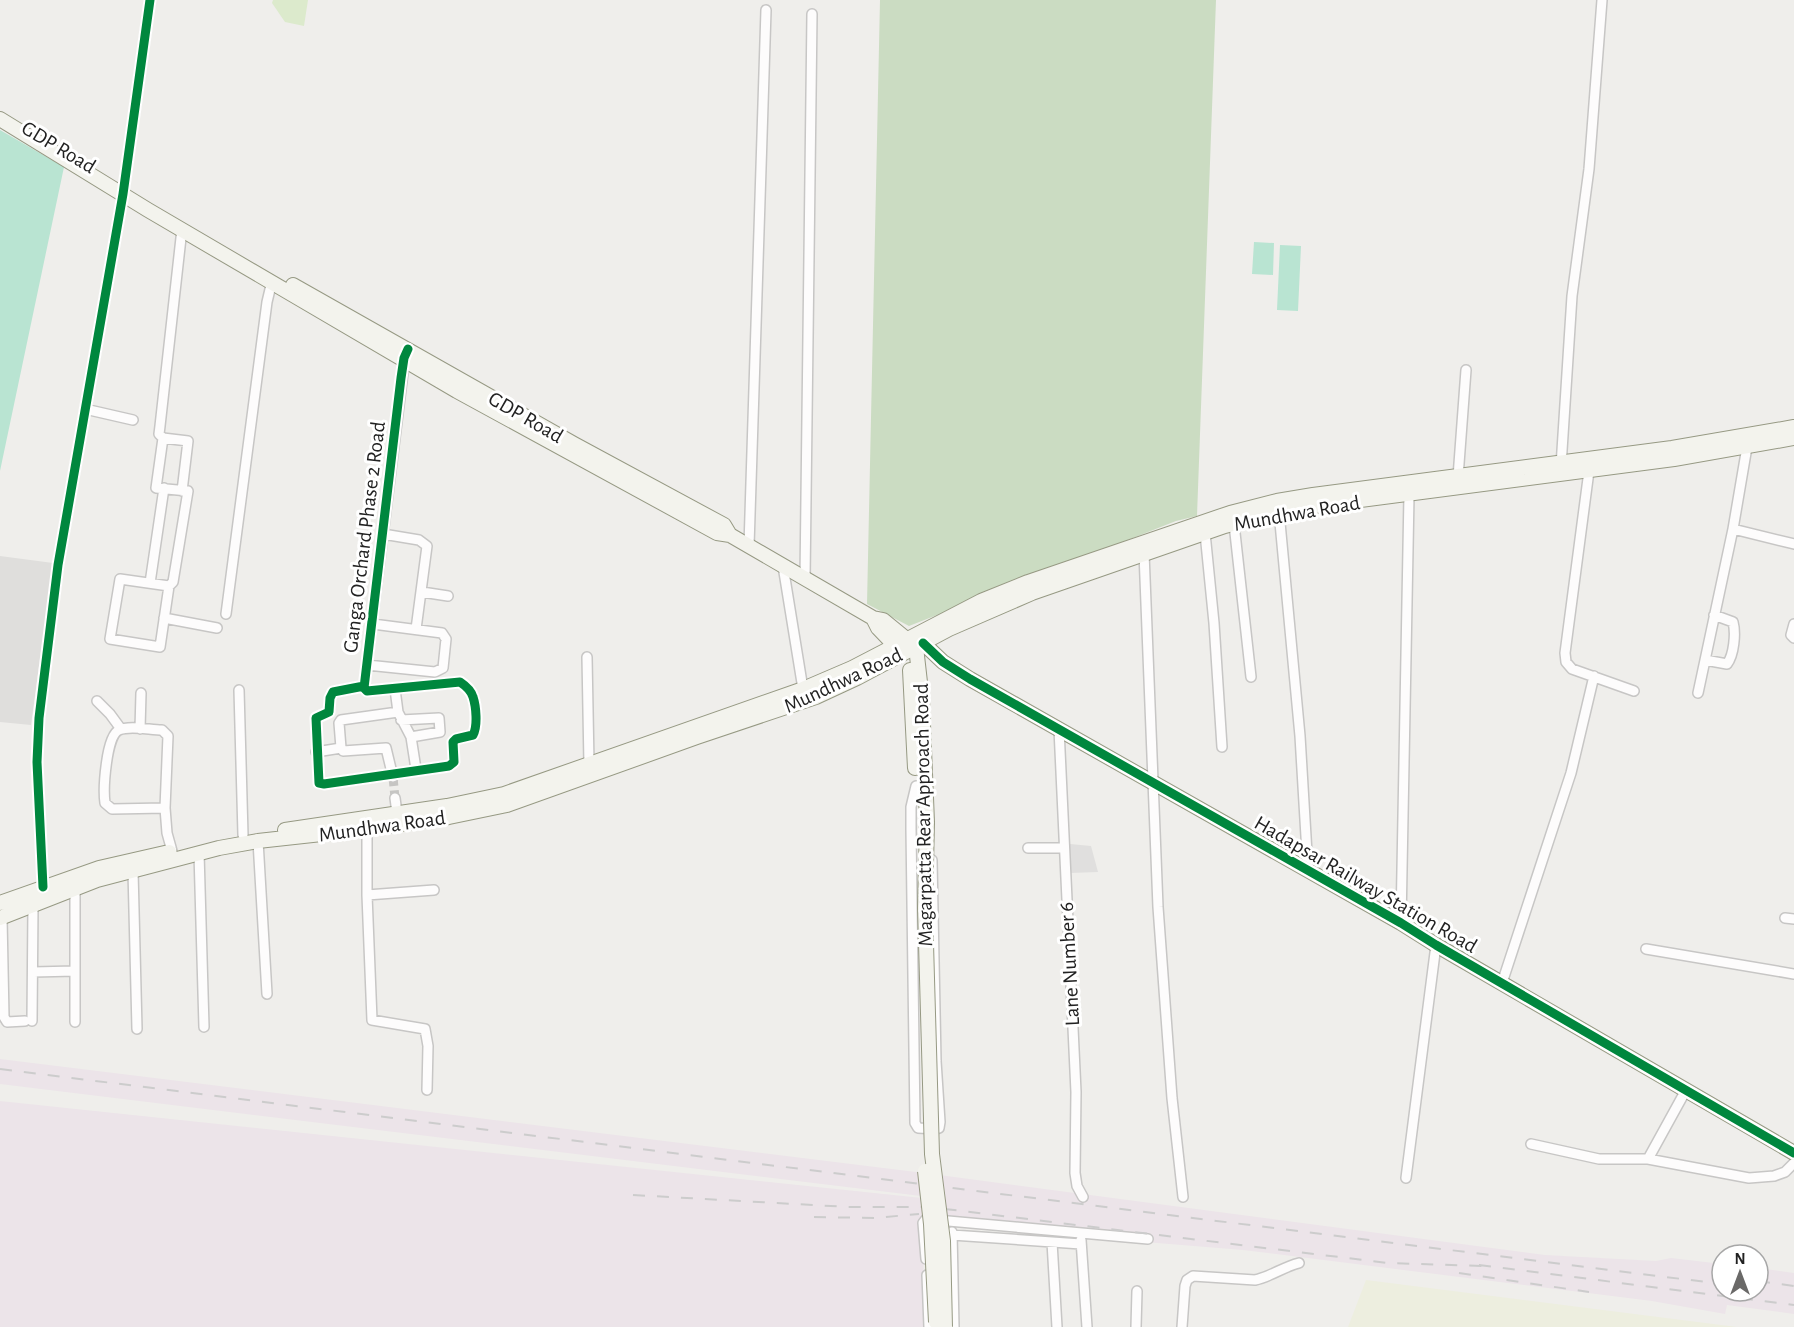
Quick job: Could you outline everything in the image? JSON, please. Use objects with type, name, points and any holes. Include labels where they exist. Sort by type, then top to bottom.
[{"type":"main road","name":"GDP Road","points":[[0,110],[122,190],[406,353],[724,525],[730,535],[873,618]]},
{"type":"main road","points":[[0,119],[122,190],[182,229],[314,308],[406,353]]},
{"type":"main road","name":"Mundhwa Road","points":[[0,915],[38,905],[97,880],[199,853],[367,824],[397,813],[506,800],[589,764],[816,697],[857,678],[981,601],[1028,582],[1227,522],[1315,506],[1409,495],[1794,426]]},
{"type":"main road","name":"Mundhwa Road","points":[[0,903],[99,868],[243,835],[449,818],[697,737],[803,688],[909,646],[985,612],[1032,593],[1205,533],[1277,501],[1458,477],[1561,469],[1589,471],[1794,438]]},
{"type":"main road","name":"Magarpatta Rear Approach Road","points":[[873,618],[878,628],[909,646],[922,700],[924,763],[917,910],[921,1090],[936,1327]]},
{"type":"main road","name":"Hadapsar Railway Station Road","points":[[909,646],[943,662],[1401,923],[1794,1153]]},
{"type":"main road","name":"Magarpatta Rear Approach Road","points":[[909,646],[916,786],[922,823],[932,1154],[943,1241],[945,1327]]},
{"type":"main road","points":[[0,915],[25,898],[28,893]]},
{"type":"street","points":[[43,887],[37,762],[39,718],[58,565],[122,190],[150,0]]},
{"type":"street","points":[[1561,469],[1572,296],[1589,169],[1602,0]]},
{"type":"street","points":[[749,546],[766,10]]},
{"type":"street","points":[[805,579],[812,14]]},
{"type":"street","points":[[182,229],[159,434],[163,438],[188,441],[182,491]]},
{"type":"street","points":[[226,614],[267,302],[272,281]]},
{"type":"street","name":"Ganga Orchard Phase 2 Road","points":[[364,686],[406,353]]},
{"type":"street","points":[[1458,477],[1466,370]]},
{"type":"street","points":[[86,409],[133,420]]},
{"type":"street","points":[[163,438],[156,488],[188,491],[173,582],[169,586],[160,647],[110,639],[120,579],[169,586]]},
{"type":"street","points":[[1698,693],[1733,529],[1747,447]]},
{"type":"street","points":[[1589,471],[1564,653],[1566,662],[1572,669],[1634,691]]},
{"type":"street","points":[[150,583],[164,488]]},
{"type":"street","points":[[1401,923],[1409,495]]},
{"type":"street","points":[[1279,512],[1300,736],[1308,870]]},
{"type":"street","points":[[1227,522],[1251,677]]},
{"type":"street","points":[[1733,529],[1794,544]]},
{"type":"street","points":[[1205,533],[1215,623],[1222,747]]},
{"type":"street","name":"Ganga Orchard Phase 2 Road","points":[[383,534],[419,540],[425,543],[428,551],[416,629]]},
{"type":"street","points":[[1144,554],[1158,907],[1172,1098],[1183,1197]]},
{"type":"street","points":[[783,566],[803,688]]},
{"type":"street","points":[[422,592],[448,596]]},
{"type":"street","points":[[1705,660],[1723,665],[1727,664],[1731,657],[1735,628],[1733,622],[1714,615]]},
{"type":"street","points":[[164,618],[217,628]]},
{"type":"street","name":"Ganga Orchard Phase 2 Road","points":[[367,665],[439,671],[443,668],[445,635],[442,633],[373,624]]},
{"type":"street","points":[[1794,624],[1791,630],[1794,638]]},
{"type":"street","points":[[587,657],[589,764]]},
{"type":"street","points":[[1502,983],[1571,772],[1594,676]]},
{"type":"street","points":[[455,682],[467,686],[473,696],[476,730],[473,735],[456,739],[453,742],[454,762],[449,766],[416,769],[393,775],[319,783],[316,718],[329,712],[333,692],[364,686],[367,691],[395,689],[455,682]]},
{"type":"street","points":[[395,689],[400,716],[411,737],[416,769]]},
{"type":"street","points":[[239,690],[243,835]]},
{"type":"street","points":[[140,729],[141,693]]},
{"type":"street","points":[[97,701],[121,729]]},
{"type":"street","points":[[393,775],[386,748],[346,752],[341,748],[339,727],[341,720],[400,716],[439,718],[440,732],[411,737]]},
{"type":"street","points":[[165,808],[112,809],[105,803],[109,744],[111,737],[121,729],[162,730],[168,736],[165,808],[167,833],[172,851]]},
{"type":"street","name":"Lane Number 6","points":[[1059,729],[1076,1092],[1075,1173],[1077,1186],[1083,1197]]},
{"type":"street","points":[[316,752],[341,748]]},
{"type":"street","points":[[916,786],[911,807],[915,1123],[918,1128],[939,1128],[931,787],[924,763]]},
{"type":"street","points":[[395,798],[397,813]]},
{"type":"street","points":[[367,824],[367,895],[372,1020],[425,1029],[428,1046],[427,1090]]},
{"type":"street","points":[[258,841],[267,994]]},
{"type":"street","points":[[1029,848],[1064,848]]},
{"type":"street","points":[[199,853],[204,1028]]},
{"type":"street","points":[[133,871],[137,1029]]},
{"type":"street","points":[[75,889],[75,1022]]},
{"type":"street","points":[[367,895],[434,890]]},
{"type":"street","points":[[0,915],[4,1017],[7,1022],[28,1021],[38,905]]},
{"type":"street","points":[[1406,1178],[1436,945]]},
{"type":"street","points":[[1646,949],[1794,974]]},
{"type":"street","points":[[33,972],[75,971]]},
{"type":"street","points":[[1648,1159],[1686,1090]]},
{"type":"street","points":[[1531,1144],[1599,1159],[1648,1159],[1749,1178],[1774,1176],[1785,1172],[1794,1163]]},
{"type":"street","points":[[929,1327],[924,1220],[951,1220],[1148,1239]]},
{"type":"street","points":[[951,1220],[954,1327]]},
{"type":"street","points":[[1080,1232],[1087,1327]]},
{"type":"street","points":[[952,1235],[1081,1244]]},
{"type":"street","points":[[1052,1242],[1057,1327]]},
{"type":"street","points":[[1182,1327],[1185,1286],[1187,1280],[1193,1276],[1255,1280],[1299,1263]]},
{"type":"street","points":[[1136,1327],[1137,1291]]},
{"type":"shaded area","points":[[0,556],[53,563],[31,725],[0,722]]},
{"type":"shaded area","points":[[1070,844],[1091,846],[1098,872],[1070,873]]},
{"type":"shaded area","points":[[0,1059],[924,1173],[1545,1255],[1656,1261],[1671,1258],[1710,1263],[1710,1303],[1770,1303],[1770,1270],[1794,1273],[1794,1314],[1727,1305],[1725,1314],[1652,1301],[1243,1250],[938,1225],[922,1217],[925,1327],[0,1327],[0,1101],[922,1198],[921,1196],[0,1084]]},
{"type":"shaded area","points":[[1366,1280],[1737,1327],[1348,1327]]},
{"type":"green space","points":[[273,0],[308,0],[304,26],[285,22],[272,3]]},
{"type":"green space","points":[[880,0],[1216,0],[1197,516],[1176,521],[909,626],[867,604]]},
{"type":"green space","points":[[0,130],[64,167],[0,471]]},
{"type":"green space","points":[[1254,242],[1274,243],[1273,275],[1252,274]]},
{"type":"green space","points":[[1280,245],[1301,246],[1298,311],[1277,310]]},
{"type":"tunnel","points":[[393,777],[395,798]]},
{"type":"railway","points":[[0,1069],[1710,1283]]},
{"type":"railway","points":[[633,1195],[848,1207],[929,1207],[1388,1263],[1485,1266]]},
{"type":"railway","points":[[814,1217],[874,1218],[919,1214]]},
{"type":"railway","points":[[1479,1265],[1794,1305]]},
{"type":"railway","points":[[1459,1273],[1589,1292]]},
{"type":"railway","points":[[1770,1283],[1794,1286]]},
{"type":"cycle path","points":[[43,887],[37,762],[39,718],[58,565],[123,194],[150,0]]},
{"type":"cycle path","points":[[364,686],[333,692],[329,712],[316,718],[319,783],[449,766],[454,762],[453,742],[456,739],[473,735],[475,731],[474,701],[470,690],[460,682],[367,691],[364,688],[401,378],[408,349]]},
{"type":"cycle path","points":[[923,643],[943,662],[970,679],[1401,923],[1794,1153]]}]
